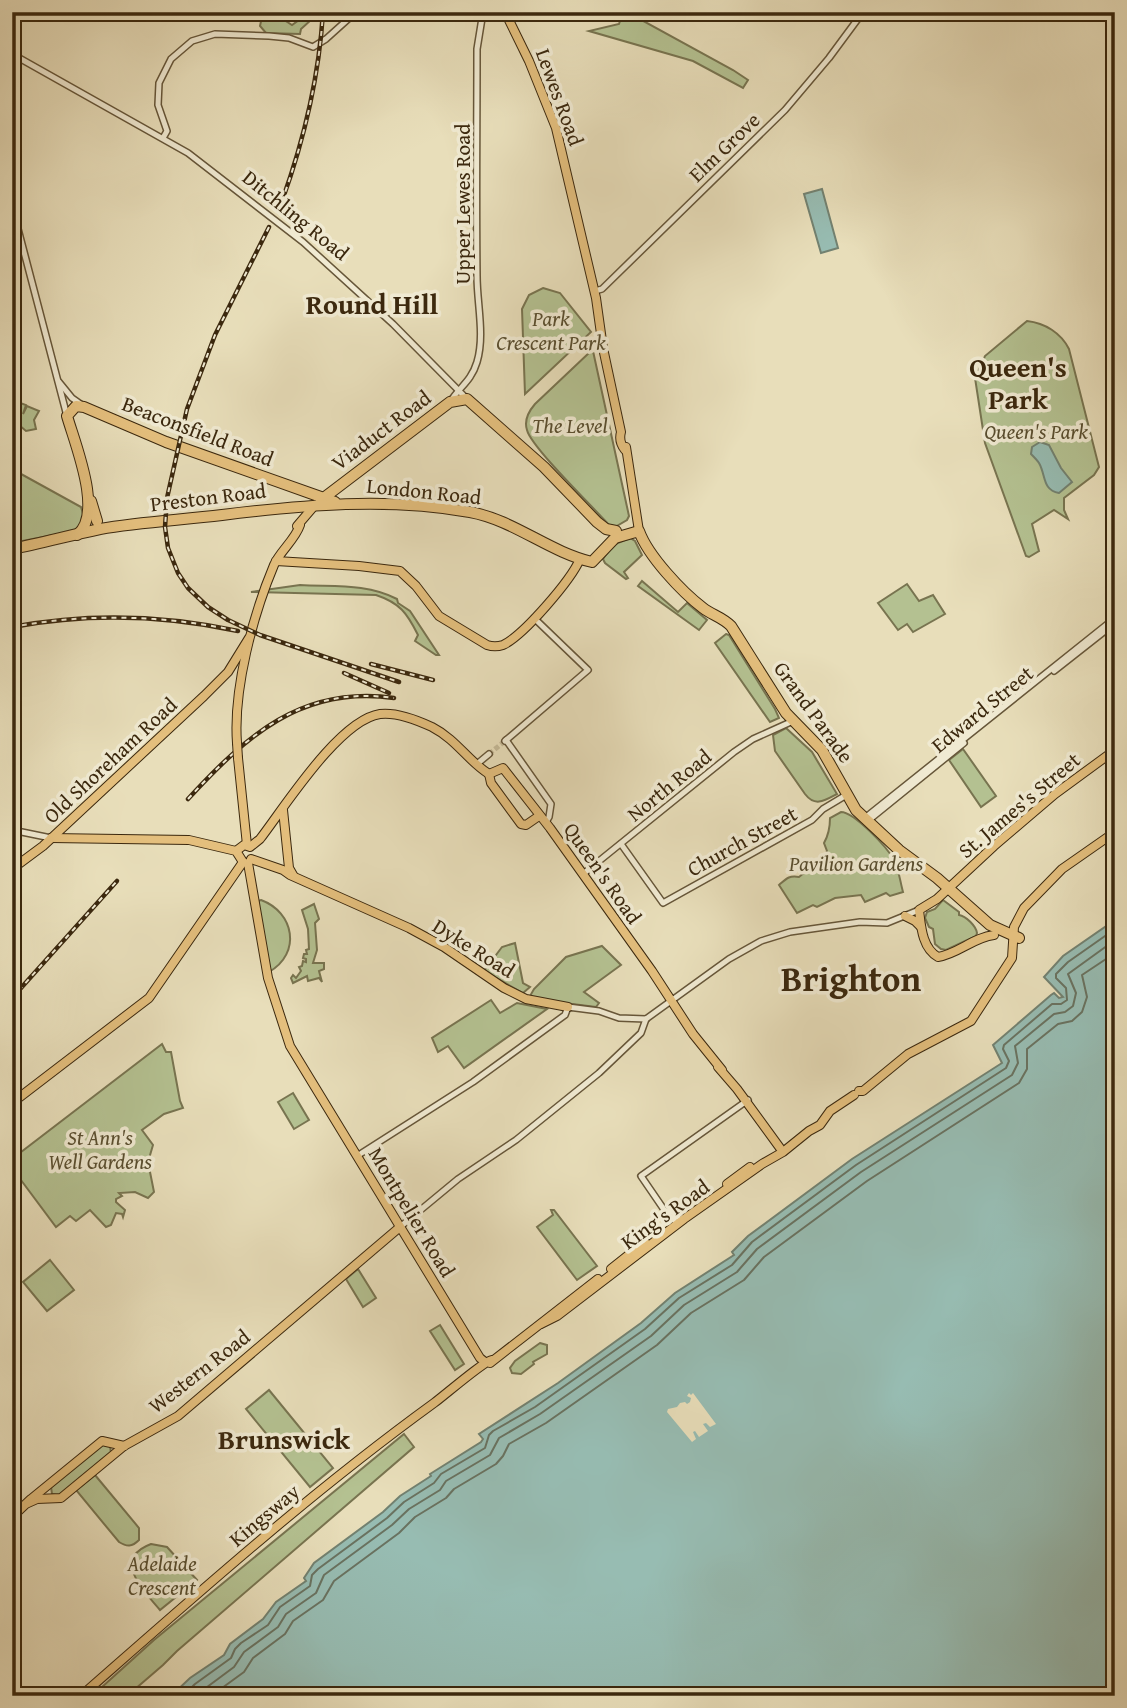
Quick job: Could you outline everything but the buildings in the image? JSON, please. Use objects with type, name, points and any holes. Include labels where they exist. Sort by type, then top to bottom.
[{"type":"highway","name":"Viaduct Road","points":[[319,502],[450,402],[463,398],[464,395]]},
{"type":"highway","name":"Ditchling Road","points":[[464,395],[514,439],[601,526],[616,531]]},
{"type":"highway","points":[[84,407],[73,408],[67,416],[96,522]]},
{"type":"highway","name":"Beaconsfield Road","points":[[84,407],[166,442],[299,489],[319,502]]},
{"type":"highway","name":"London Road","points":[[319,502],[431,507],[480,514],[580,559],[594,559]]},
{"type":"highway","name":"Preston Road","points":[[96,522],[319,502]]},
{"type":"highway","points":[[77,535],[96,522]]},
{"type":"highway","points":[[12,549],[77,535],[96,522]]},
{"type":"highway","points":[[594,559],[607,539],[616,531],[641,528]]},
{"type":"highway","points":[[594,559],[615,538],[641,528]]},
{"type":"highway","name":"Grand Parade","points":[[641,528],[651,554],[701,607],[721,617],[738,636],[789,717],[822,750],[849,795],[891,841],[931,875],[987,930]]},
{"type":"highway","points":[[987,930],[997,930],[1016,937]]},
{"type":"highway","points":[[987,930],[1016,937]]},
{"type":"main road","name":"Lewes Road","points":[[505,12],[552,117],[595,291]]},
{"type":"main road","points":[[595,291],[622,446],[636,505],[640,510],[641,528]]},
{"type":"main road","points":[[249,638],[277,559],[319,502]]},
{"type":"main road","points":[[277,559],[356,565],[402,573],[439,616],[489,646],[498,647],[508,642],[534,618],[580,559]]},
{"type":"main road","name":"Montpelier Road","points":[[249,638],[237,712],[237,743],[245,854],[274,1003],[290,1046],[310,1080],[480,1358],[489,1361]]},
{"type":"main road","name":"Old Shoreham Road","points":[[12,869],[43,846],[228,672],[249,638]]},
{"type":"main road","name":"Old Shoreham Road","points":[[228,672],[244,664]]},
{"type":"main road","points":[[12,1103],[149,998],[209,912],[245,854],[281,815],[340,738],[371,718],[382,714],[407,718],[429,726],[456,743],[489,774],[491,783],[515,818],[524,826],[543,819]]},
{"type":"main road","name":"St. James's Street","points":[[919,910],[946,890],[1055,794],[1115,750]]},
{"type":"main road","name":"Queen's Road","points":[[489,774],[503,768],[583,874],[710,1058],[785,1147]]},
{"type":"main road","points":[[281,815],[288,871]]},
{"type":"main road","name":"King's Road","points":[[409,1420],[678,1221],[809,1131],[830,1111],[857,1093],[876,1074],[971,1021],[1012,958],[1016,920],[1021,913],[1062,869],[1115,832]]},
{"type":"main road","name":"Dyke Road","points":[[51,838],[189,840],[245,854],[288,871],[409,928],[526,999],[568,1007]]},
{"type":"main road","points":[[919,910],[920,927]]},
{"type":"main road","points":[[905,916],[913,919],[920,927],[930,951],[941,958],[962,949],[987,930]]},
{"type":"main road","name":"Western Road","points":[[28,1503],[37,1499],[61,1498],[124,1446],[178,1416],[400,1227]]},
{"type":"main road","name":"Kingsway","points":[[82,1696],[263,1538],[409,1420]]},
{"type":"main road","points":[[12,1517],[102,1441],[124,1446]]},
{"type":"main road","points":[[112,1443],[114,1454]]},
{"type":"main road","points":[[50,1483],[48,1490],[53,1498]]},
{"type":"main road","points":[[12,1690],[18,1696]]},
{"type":"street","points":[[163,138],[167,131],[158,108],[158,86],[168,62],[187,44],[203,36],[223,34],[287,37],[310,47],[322,42],[356,12]]},
{"type":"street","name":"Upper Lewes Road","points":[[464,395],[476,365],[480,344],[477,276],[477,49],[483,12]]},
{"type":"street","name":"Elm Grove","points":[[595,291],[602,289],[785,110],[863,12]]},
{"type":"street","name":"Ditchling Road","points":[[12,54],[188,153],[295,234],[393,324],[464,395]]},
{"type":"street","points":[[12,206],[67,416]]},
{"type":"street","name":"Beaconsfield Road","points":[[59,382],[71,397],[84,407]]},
{"type":"street","points":[[534,618],[588,669],[506,741],[551,804],[549,817],[543,819]]},
{"type":"street","name":"Edward Street","points":[[869,817],[1074,650],[1115,620]]},
{"type":"street","name":"Edward Street","points":[[869,817],[1115,620]]},
{"type":"street","name":"North Road","points":[[583,874],[734,752],[779,726],[789,717]]},
{"type":"street","points":[[477,764],[489,754]]},
{"type":"street","name":"Church Street","points":[[621,844],[663,903],[812,820],[823,809],[837,804],[849,795]]},
{"type":"street","name":"Dyke Road","points":[[12,830],[51,838]]},
{"type":"street","points":[[39,837],[43,846]]},
{"type":"street","points":[[400,1227],[458,1179],[516,1140],[599,1073],[641,1033],[646,1019],[729,959],[761,942],[790,932],[860,922],[887,923],[919,910]]},
{"type":"street","points":[[357,1156],[417,1119],[549,1027],[565,1015],[568,1007]]},
{"type":"street","name":"Dyke Road","points":[[568,1007],[599,1011],[618,1018],[646,1019]]},
{"type":"street","points":[[678,1221],[641,1176],[747,1101]]},
{"type":"green space","points":[[263,12],[272,12],[292,25],[309,13],[311,20],[301,29],[300,34],[266,33],[260,26]]},
{"type":"green space","points":[[623,12],[748,80],[743,88],[693,61],[589,31],[619,24]]},
{"type":"green space","name":"Park Crescent Park","points":[[543,288],[560,293],[591,332],[525,394],[522,309],[529,295]]},
{"type":"green space","name":"Queen's Park","points":[[1027,321],[1052,330],[1062,338],[1069,349],[1099,467],[1094,475],[1064,498],[1064,510],[1068,519],[1054,510],[1032,524],[1039,551],[1029,557],[1026,556],[985,443],[975,378],[985,356]]},
{"type":"green space","name":"The Level","points":[[591,351],[629,516],[615,527],[610,526],[551,463],[531,438],[526,427],[528,416],[535,404]]},
{"type":"green space","points":[[12,400],[26,405],[23,414],[27,406],[39,411],[34,420],[36,429],[26,431],[19,425],[13,438],[12,423],[15,416],[12,415]]},
{"type":"green space","points":[[12,469],[81,507],[85,520],[83,526],[74,531],[12,543]]},
{"type":"green space","points":[[630,538],[635,541],[642,555],[624,572],[628,578],[626,579],[603,559],[613,545]]},
{"type":"green space","points":[[642,581],[678,612],[687,603],[707,620],[699,630],[638,586]]},
{"type":"green space","points":[[907,584],[919,601],[933,595],[945,614],[913,632],[907,624],[898,630],[878,603]]},
{"type":"green space","points":[[300,585],[362,588],[397,599],[398,603],[410,611],[439,655],[415,641],[418,635],[402,610],[376,595],[251,592]]},
{"type":"green space","points":[[726,634],[779,718],[770,722],[715,643]]},
{"type":"green space","points":[[786,728],[812,752],[837,794],[816,802],[805,794],[775,751],[773,735]]},
{"type":"green space","points":[[963,749],[996,796],[981,807],[949,760]]},
{"type":"green space","name":"Pavilion Gardens","points":[[841,812],[862,824],[890,854],[903,892],[890,896],[886,893],[865,902],[861,895],[835,898],[797,913],[779,885],[790,877],[799,877],[826,855],[824,843],[830,818]]},
{"type":"green space","points":[[261,900],[281,914],[290,933],[286,954],[269,972],[258,901]]},
{"type":"green space","points":[[943,900],[965,917],[977,933],[976,936],[946,950],[935,944],[933,929],[925,918],[927,912],[935,909]]},
{"type":"green space","points":[[314,904],[319,919],[315,923],[317,950],[313,963],[324,963],[324,969],[319,971],[322,982],[319,978],[308,981],[307,976],[293,983],[291,978],[293,975],[296,978],[301,971],[299,967],[303,961],[306,962],[303,958],[309,949],[308,929],[302,910]]},
{"type":"green space","points":[[515,943],[523,983],[530,987],[523,993],[484,971],[502,947]]},
{"type":"green space","points":[[602,946],[621,965],[584,992],[599,1003],[596,1007],[533,999],[530,996],[566,957]]},
{"type":"green space","points":[[491,1000],[500,1013],[517,1003],[547,1009],[464,1068],[448,1046],[438,1052],[432,1038]]},
{"type":"green space","name":"St Ann's Well Gardens","points":[[162,1044],[166,1052],[171,1052],[183,1108],[164,1114],[142,1130],[153,1145],[148,1162],[154,1192],[148,1198],[135,1192],[119,1193],[122,1196],[116,1199],[116,1202],[125,1210],[123,1217],[122,1214],[116,1213],[111,1225],[106,1227],[90,1210],[76,1221],[70,1216],[56,1227],[12,1168],[12,1159]]},
{"type":"green space","points":[[293,1093],[309,1120],[294,1129],[278,1102]]},
{"type":"green space","points":[[551,1210],[554,1210],[597,1266],[577,1280],[537,1227],[553,1215]]},
{"type":"green space","points":[[50,1260],[74,1290],[47,1311],[23,1282]]},
{"type":"green space","points":[[358,1269],[376,1298],[363,1307],[346,1279]]},
{"type":"green space","points":[[440,1325],[464,1364],[455,1370],[430,1331]]},
{"type":"green space","points":[[540,1343],[547,1345],[547,1354],[533,1362],[534,1364],[521,1374],[512,1373],[510,1368],[515,1361]]},
{"type":"green space","points":[[269,1390],[333,1468],[310,1487],[246,1409]]},
{"type":"green space","points":[[404,1434],[414,1447],[127,1696],[92,1696],[154,1640]]},
{"type":"green space","points":[[103,1444],[110,1446],[111,1453],[59,1496],[52,1494],[51,1487]]},
{"type":"green space","points":[[95,1475],[139,1528],[139,1540],[134,1544],[119,1542],[76,1490]]},
{"type":"green space","name":"Adelaide Crescent","points":[[151,1544],[167,1547],[197,1580],[160,1610],[140,1585],[132,1566],[133,1558],[139,1550]]},
{"type":"water","points":[[822,189],[838,248],[821,253],[804,194]]},
{"type":"water","points":[[1040,442],[1049,445],[1072,482],[1059,493],[1047,485],[1039,463],[1031,454],[1032,447]]},
{"type":"water","points":[[1115,920],[1115,1696],[171,1696],[190,1678],[224,1655],[230,1644],[263,1619],[276,1602],[306,1581],[304,1578],[314,1563],[383,1512],[400,1496],[431,1476],[430,1474],[481,1442],[483,1439],[479,1434],[558,1383],[641,1323],[675,1293],[734,1255],[732,1252],[748,1236],[852,1159],[1002,1063],[993,1045],[1051,995],[1054,993],[1059,998],[1063,997],[1044,977],[1063,956]]},
{"type":"pier","points":[[693,1393],[716,1424],[710,1427],[706,1423],[703,1424],[708,1431],[699,1437],[693,1432],[696,1439],[692,1442],[667,1412],[680,1403],[690,1402],[691,1398],[687,1396]]},
{"type":"tunnel","points":[[489,754],[505,741]]},
{"type":"railway","points":[[282,201],[309,108],[323,12]]},
{"type":"railway","points":[[269,227],[215,335],[187,409],[167,498],[165,527],[168,548],[178,573],[188,588],[208,607],[228,620],[260,635],[399,682]]},
{"type":"railway","points":[[12,627],[68,619],[125,618],[182,622],[238,631]]},
{"type":"railway","points":[[371,664],[433,680]]},
{"type":"railway","points":[[344,673],[389,693]]},
{"type":"railway","points":[[188,799],[232,755],[278,720],[331,699],[361,696],[394,698]]},
{"type":"railway","points":[[12,998],[117,881]]},
{"type":"district","name":"Round Hill","points":[[372,303]]},
{"type":"district","name":"Queen's Park","points":[[1018,382]]},
{"type":"district","name":"Brighton","points":[[851,978]]},
{"type":"district","name":"Brunswick","points":[[284,1438]]}]
